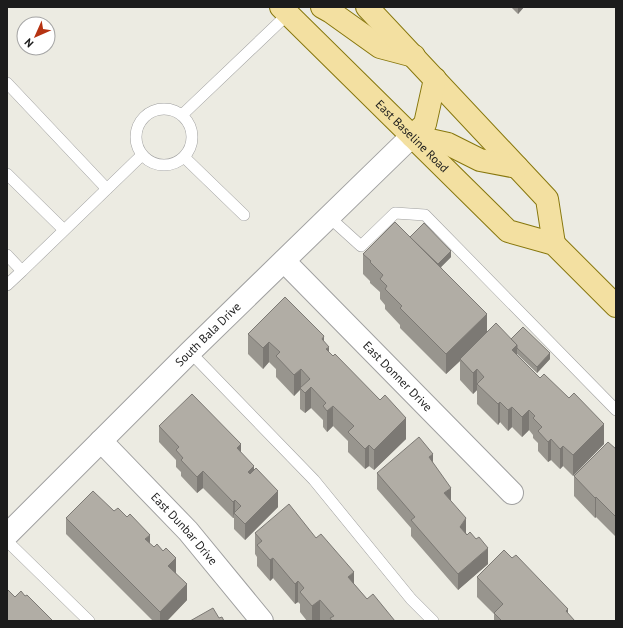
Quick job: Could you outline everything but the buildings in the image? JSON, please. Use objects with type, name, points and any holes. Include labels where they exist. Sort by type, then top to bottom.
[{"type":"main road","points":[[322,7],[380,47],[414,56]]},
{"type":"main road","name":"East Baseline Road","points":[[290,9],[412,136],[508,231],[554,244],[616,306]]},
{"type":"main road","points":[[373,11],[547,199],[554,244]]},
{"type":"main road","points":[[412,136],[425,124],[435,79]]},
{"type":"main road","points":[[412,136],[448,144],[480,160],[517,167]]},
{"type":"street","name":"South Bala Drive","points":[[7,535],[190,352],[412,136]]},
{"type":"street","name":"East Donner Drive","points":[[284,261],[512,492]]},
{"type":"street","name":"East Dunbar Drive","points":[[101,441],[188,531],[262,621]]},
{"type":"lane","points":[[182,115],[290,9]]},
{"type":"lane","points":[[7,83],[107,189]]},
{"type":"lane","points":[[165,108],[182,115],[189,122],[192,131],[190,150],[176,163],[167,165],[149,161],[142,155],[136,138],[137,129],[141,120],[156,110],[165,108]]},
{"type":"lane","points":[[7,285],[142,155]]},
{"type":"lane","points":[[184,157],[244,215]]},
{"type":"lane","points":[[7,174],[64,230]]},
{"type":"lane","points":[[329,217],[361,246],[395,213],[425,215],[616,410]]},
{"type":"lane","points":[[7,255],[22,270]]},
{"type":"lane","points":[[190,352],[314,480],[411,599],[433,621]]},
{"type":"lane","points":[[7,541],[89,621]]}]
